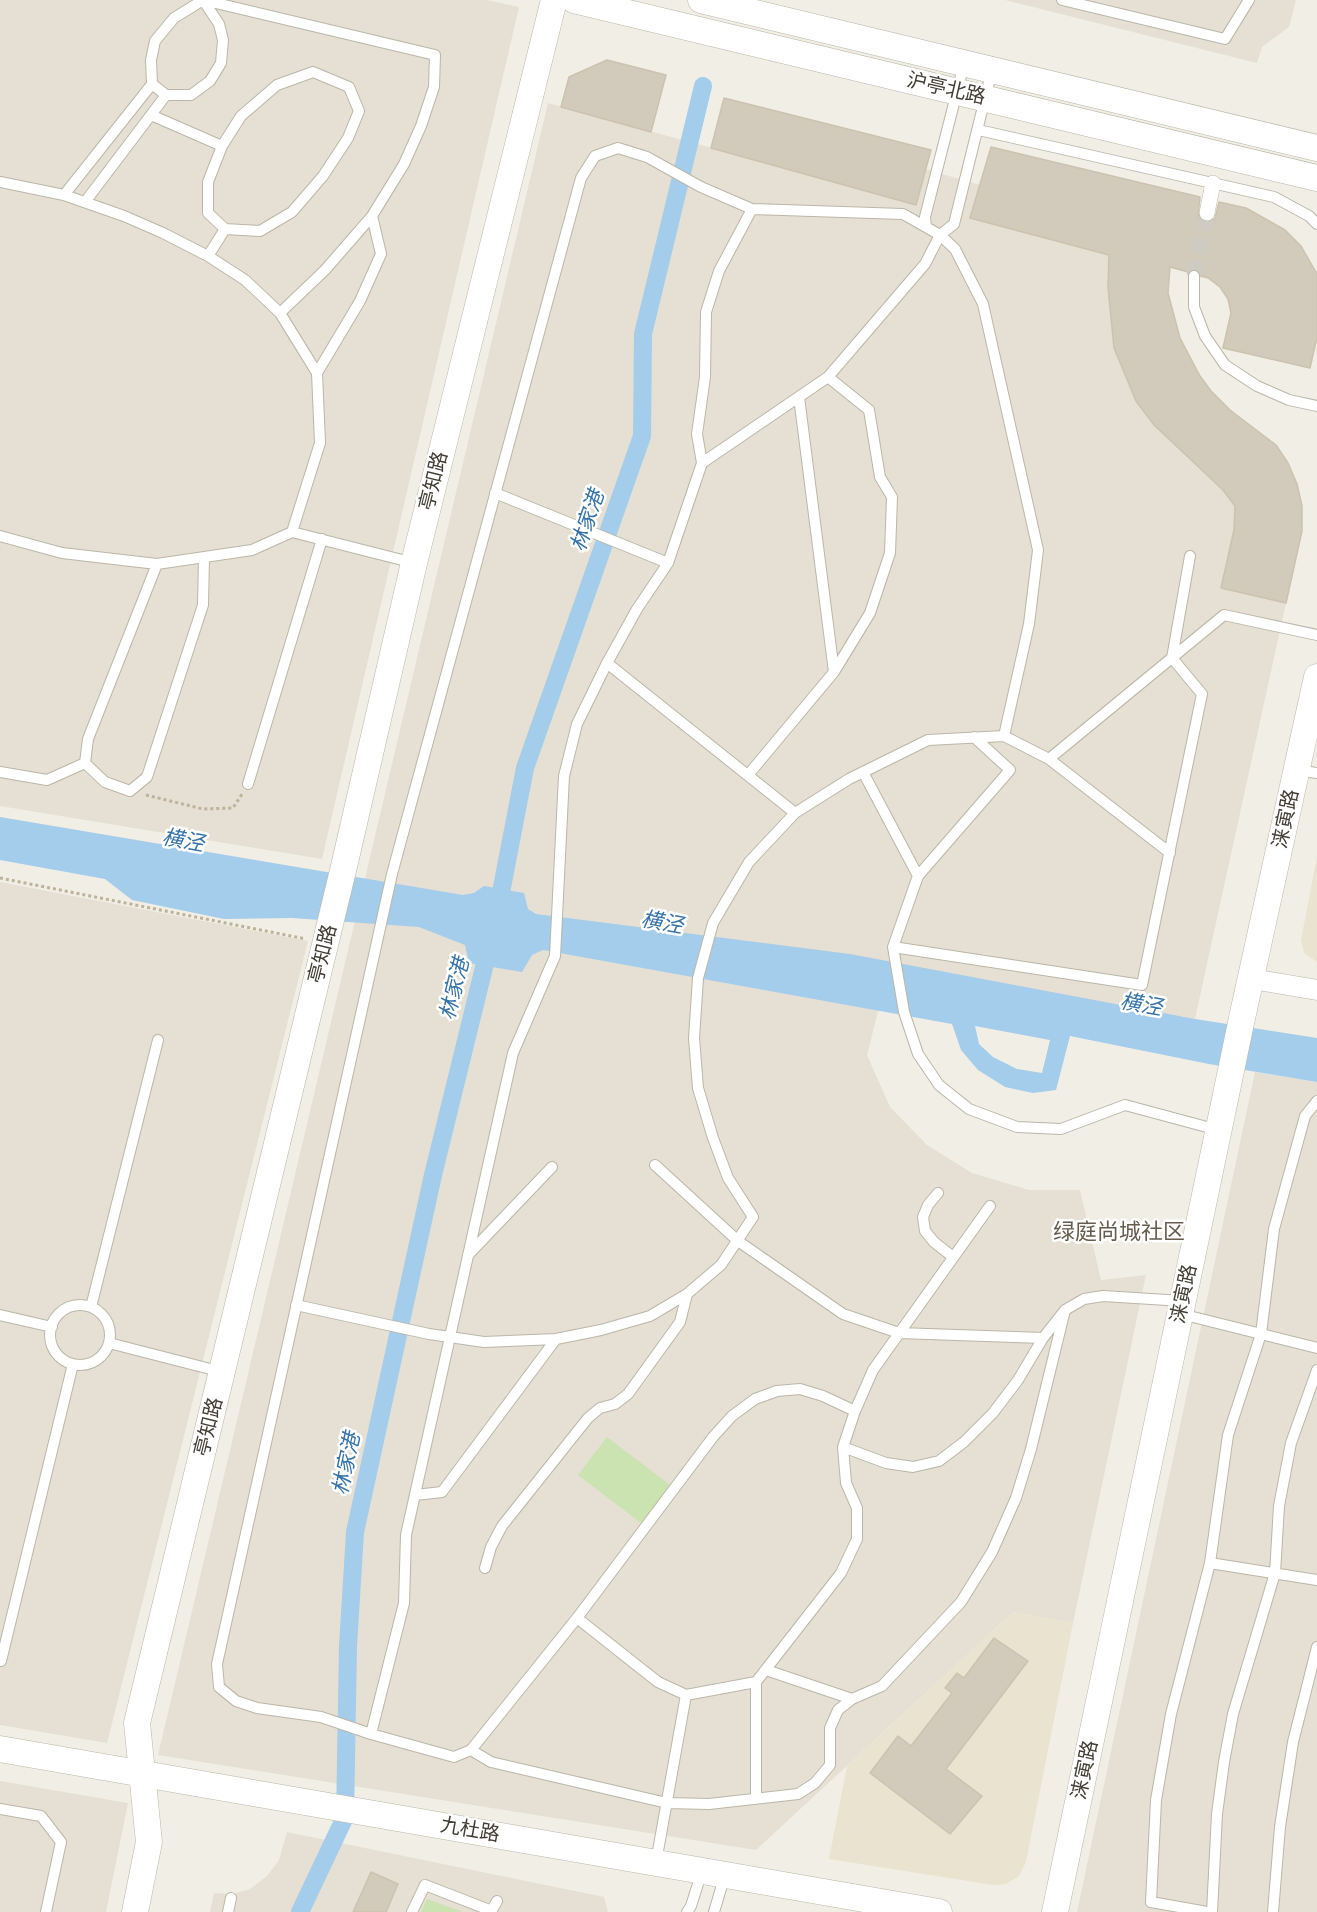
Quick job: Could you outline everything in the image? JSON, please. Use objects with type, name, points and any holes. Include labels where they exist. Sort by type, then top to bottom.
[{"type":"street","name":"亭知路","points":[[135,1912],[149,1842],[137,1723],[326,943],[414,563],[554,0]]},
{"type":"street","name":"沪亭北路","points":[[574,0],[1317,178]]},
{"type":"street","name":"沪亭北路","points":[[701,0],[1317,148]]},
{"type":"street","points":[[1207,213],[1213,183]]},
{"type":"street","name":"涞寅路","points":[[1055,1912],[1242,1018],[1307,771],[1317,677]]},
{"type":"street","points":[[1252,979],[1317,990]]},
{"type":"street","name":"九杜路","points":[[0,1749],[939,1912]]},
{"type":"lane","points":[[152,84],[166,95],[191,95],[210,81],[221,63],[223,40],[219,24],[202,0]]},
{"type":"lane","points":[[64,195],[152,84],[151,60],[154,41],[174,18],[202,0],[435,55],[434,87],[421,126],[404,164],[372,216],[326,270],[280,313]]},
{"type":"lane","points":[[1062,0],[1225,39],[1249,0]]},
{"type":"lane","points":[[926,227],[925,217],[964,63]]},
{"type":"lane","points":[[702,463],[828,377],[925,264],[940,235],[954,224],[992,70]]},
{"type":"lane","points":[[313,72],[349,87],[359,111],[348,138],[292,212],[260,231],[225,230],[208,213],[208,182],[222,146],[241,116],[277,85],[313,72]]},
{"type":"lane","points":[[85,202],[166,95]]},
{"type":"lane","points":[[151,115],[222,146]]},
{"type":"lane","points":[[983,131],[1274,197],[1309,216],[1317,224]]},
{"type":"lane","points":[[855,1411],[824,1396],[800,1389],[777,1391],[755,1399],[732,1416],[713,1437],[577,1618],[471,1750],[454,1757],[371,1734],[321,1717],[257,1708],[236,1701],[219,1687],[217,1664],[392,874],[581,178],[595,156],[618,148],[647,157],[701,187],[752,209],[903,214],[940,235],[955,249],[983,304],[1038,550],[1029,624],[1004,736]]},
{"type":"lane","points":[[0,182],[64,195],[153,228],[208,256],[245,280],[280,313],[317,373],[320,443],[292,532]]},
{"type":"lane","points":[[371,1734],[404,1603],[405,1535],[513,1053],[555,956],[564,776],[578,724],[607,663],[668,562],[702,463],[697,434],[705,377],[705,312],[719,272],[752,209]]},
{"type":"lane","points":[[317,373],[360,301],[381,254],[372,216]]},
{"type":"lane","points":[[208,256],[225,230]]},
{"type":"lane","points":[[1194,276],[1194,308],[1204,336],[1225,365],[1257,386],[1289,400],[1317,406]]},
{"type":"lane","points":[[748,775],[834,672],[870,614],[890,553],[892,497],[880,477],[869,410],[828,377]]},
{"type":"lane","points":[[799,397],[834,672]]},
{"type":"lane","points":[[495,493],[668,562]]},
{"type":"lane","points":[[0,536],[62,553],[157,564],[252,550],[292,532],[414,563]]},
{"type":"lane","points":[[248,784],[322,539]]},
{"type":"lane","points":[[893,947],[1142,985],[1202,694],[1172,658],[1190,556]]},
{"type":"lane","points":[[85,763],[105,782],[130,791],[147,777],[203,605],[204,557]]},
{"type":"lane","points":[[85,763],[88,739],[157,564]]},
{"type":"lane","points":[[1050,759],[1224,615],[1317,635]]},
{"type":"lane","points":[[607,663],[795,813]]},
{"type":"lane","points":[[296,1305],[429,1334],[484,1342],[556,1338],[601,1330],[650,1316],[687,1294],[721,1264],[753,1217],[728,1178],[698,1088],[694,1038],[698,978],[713,923],[749,862],[795,813],[863,772],[928,740],[1004,736],[1050,759],[1170,853]]},
{"type":"lane","points":[[974,737],[1010,770],[918,876],[893,947],[904,1012],[918,1054],[939,1085],[969,1109],[1017,1127],[1061,1129],[1125,1105],[1218,1130]]},
{"type":"lane","points":[[0,772],[47,780],[85,763]]},
{"type":"lane","points":[[863,772],[918,876]]},
{"type":"lane","points":[[91,1307],[158,1040]]},
{"type":"lane","points":[[1207,1912],[1150,1902],[1156,1800],[1170,1714],[1210,1563],[1228,1435],[1261,1334],[1274,1229],[1305,1116],[1317,1101]]},
{"type":"lane","points":[[654,1165],[738,1241],[843,1314],[899,1333],[1043,1338]]},
{"type":"lane","points":[[468,1256],[552,1167]]},
{"type":"lane","points":[[938,1193],[928,1205],[923,1217],[925,1231],[934,1242],[953,1257]]},
{"type":"lane","points":[[577,1618],[658,1682],[686,1695],[756,1682],[841,1573],[857,1539],[858,1508],[846,1483],[843,1447],[855,1411],[873,1370],[990,1206]]},
{"type":"lane","points":[[485,1568],[490,1547],[502,1526],[588,1418],[600,1408],[615,1404],[628,1394],[680,1322],[687,1294]]},
{"type":"lane","points":[[843,1447],[886,1463],[913,1467],[939,1461],[964,1442],[993,1413],[1018,1380],[1043,1338],[1065,1310],[1084,1299],[1103,1296],[1181,1308],[1261,1334],[1317,1348]]},
{"type":"lane","points":[[81,1305],[91,1307],[105,1318],[110,1334],[109,1343],[105,1352],[91,1363],[73,1364],[57,1354],[52,1346],[52,1327],[62,1311],[81,1305]]},
{"type":"lane","points":[[471,1750],[491,1762],[667,1803],[709,1804],[798,1794],[815,1784],[830,1765],[830,1728],[838,1710],[852,1699],[882,1686],[961,1602],[992,1552],[1019,1488],[1065,1310]]},
{"type":"lane","points":[[0,1315],[52,1327]]},
{"type":"lane","points":[[415,1495],[442,1492],[556,1338]]},
{"type":"lane","points":[[109,1343],[222,1372]]},
{"type":"lane","points":[[1,1661],[73,1364]]},
{"type":"lane","points":[[1212,1912],[1217,1814],[1233,1714],[1275,1573],[1278,1506],[1291,1443],[1317,1370]]},
{"type":"lane","points":[[1210,1563],[1317,1580]]},
{"type":"lane","points":[[1273,1912],[1280,1827],[1293,1742],[1317,1647]]},
{"type":"lane","points":[[766,1670],[852,1699]]},
{"type":"lane","points":[[756,1682],[756,1798]]},
{"type":"lane","points":[[656,1863],[686,1695]]},
{"type":"lane","points":[[0,1809],[41,1816],[61,1842],[46,1912]]},
{"type":"lane","points":[[687,1912],[714,1873]]},
{"type":"lane","points":[[714,1873],[714,1912]]},
{"type":"lane","points":[[412,1912],[425,1885],[493,1908]]},
{"type":"lane","points":[[228,1912],[231,1898]]},
{"type":"path","points":[[130,791],[203,809],[233,808],[248,784]]},
{"type":"path","points":[[0,878],[326,943]]},
{"type":"shaded area","points":[[0,0],[487,0],[519,7],[322,859],[0,806]]},
{"type":"shaded area","points":[[1005,0],[1296,0],[1289,27],[1262,47],[1257,63]]},
{"type":"shaded area","points":[[548,103],[915,204],[925,169],[980,185],[970,218],[1109,255],[1108,287],[1114,348],[1136,401],[1154,425],[1223,490],[1235,506],[1234,530],[1221,588],[1286,603],[1195,1019],[890,963],[867,1055],[890,1107],[927,1145],[972,1173],[1029,1190],[1080,1190],[1101,1280],[1146,1275],[1073,1623],[1013,1612],[756,1850],[158,1755]]},
{"type":"shaded area","points":[[1317,857],[1317,962],[1304,953],[1301,940]]},
{"type":"shaded area","points":[[0,882],[308,941],[107,1743],[0,1725]]},
{"type":"shaded area","points":[[1255,1072],[1317,1082],[1317,1912],[1077,1912]]},
{"type":"shaded area","points":[[1013,1612],[1073,1623],[1026,1862],[1019,1876],[1006,1884],[993,1885],[829,1859],[847,1766]]},
{"type":"shaded area","points":[[0,1781],[128,1803],[106,1912],[0,1912]]},
{"type":"shaded area","points":[[287,1832],[604,1897],[608,1912],[210,1912],[214,1893],[233,1894],[250,1889],[267,1876],[279,1860]]},
{"type":"green space","points":[[607,1437],[670,1485],[641,1523],[578,1475]]},
{"type":"green space","points":[[427,1899],[463,1912],[421,1912]]},
{"type":"water","points":[[0,817],[463,895],[474,893],[484,886],[524,893],[528,909],[536,914],[850,954],[1195,1019],[1317,1038],[1317,1082],[1209,1064],[1070,1036],[1056,1090],[1033,1093],[1005,1087],[978,1070],[961,1050],[952,1024],[543,950],[532,955],[522,972],[469,963],[465,945],[419,927],[292,918],[224,919],[132,900],[105,879],[0,860]],"holes":[[[975,1026],[1050,1040],[1042,1073],[1017,1069],[993,1057],[979,1044]]]},
{"type":"building","points":[[607,60],[666,75],[651,132],[561,107],[569,77]]},
{"type":"building","points":[[724,98],[931,150],[916,205],[711,148]]},
{"type":"building","points":[[991,147],[1200,197],[1198,216],[1205,222],[1215,219],[1219,202],[1246,208],[1285,230],[1301,246],[1317,274],[1317,337],[1310,368],[1223,348],[1231,313],[1228,299],[1220,287],[1201,276],[1197,269],[1191,269],[1188,272],[1170,267],[1168,293],[1180,338],[1200,376],[1230,410],[1276,445],[1288,463],[1297,484],[1302,506],[1302,531],[1286,603],[1221,588],[1234,530],[1235,506],[1223,490],[1154,425],[1136,401],[1114,348],[1108,287],[1109,255],[970,218]]},
{"type":"building","points":[[994,1638],[1028,1661],[946,1769],[982,1796],[950,1834],[870,1773],[898,1736],[911,1746],[952,1693],[945,1688],[957,1673],[964,1678]]},
{"type":"building","points":[[371,1872],[398,1884],[386,1912],[353,1912]]},
{"type":"waterway","name":"林家港","points":[[497,913],[525,768],[642,436],[643,334],[703,86]]},
{"type":"waterway","name":"林家港","points":[[300,1912],[345,1817],[348,1646],[355,1532],[433,1175],[490,943]]},
{"type":"tunnel","points":[[1194,276],[1207,213]]},
{"type":"district","name":"绿庭尚城社区","points":[[1119,1232]]},
{"type":"water label","name":"横泾","points":[[183,841]]},
{"type":"water label","name":"横泾","points":[[662,923]]},
{"type":"water label","name":"横泾","points":[[1141,1005]]}]
